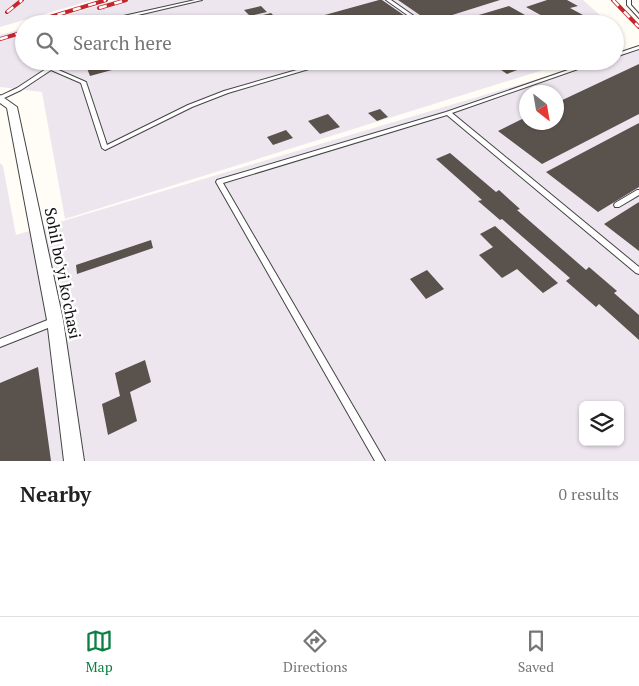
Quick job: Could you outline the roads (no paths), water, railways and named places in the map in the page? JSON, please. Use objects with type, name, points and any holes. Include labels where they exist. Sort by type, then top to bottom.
[{"type":"street","name":"Sohil bo'yi ko'chasi","points":[[0,98],[12,107],[56,320],[74,461]]},
{"type":"lane","points":[[133,15],[200,0]]},
{"type":"lane","points":[[388,0],[410,15]]},
{"type":"lane","points":[[629,0],[628,5],[639,17]]},
{"type":"lane","points":[[624,53],[639,48]]},
{"type":"lane","points":[[0,98],[49,70]]},
{"type":"lane","points":[[56,70],[83,82],[105,148],[190,106],[226,92],[303,70]]},
{"type":"lane","points":[[380,461],[219,182],[448,113],[573,70]]},
{"type":"lane","points":[[448,113],[639,271]]},
{"type":"lane","points":[[617,205],[639,192]]},
{"type":"lane","points":[[0,343],[56,320]]},
{"type":"railway","points":[[7,12],[22,0]]},
{"type":"railway","points":[[57,15],[106,0]]},
{"type":"railway","points":[[99,8],[126,0]]},
{"type":"railway","points":[[613,0],[639,27]]},
{"type":"railway","points":[[0,39],[15,35]]}]
